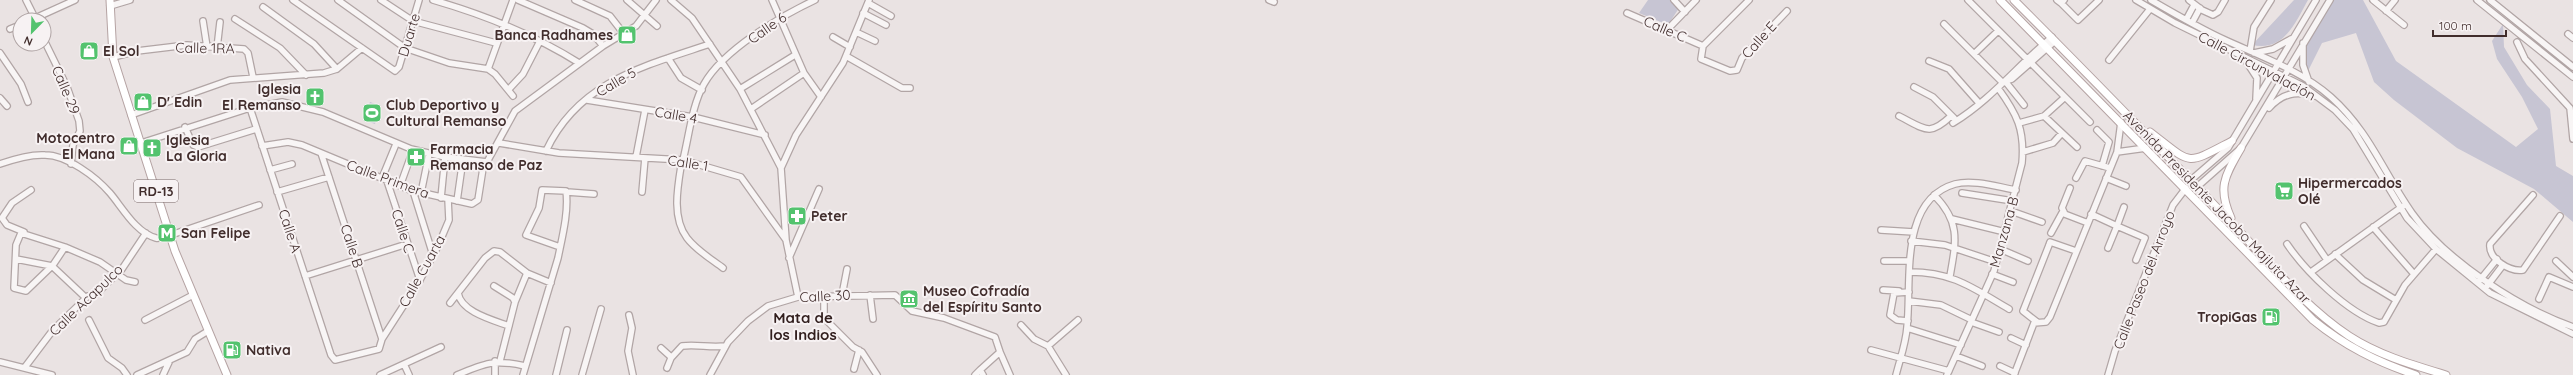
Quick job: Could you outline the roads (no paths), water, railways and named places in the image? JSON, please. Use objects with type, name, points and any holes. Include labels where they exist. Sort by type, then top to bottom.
[{"type":"main road","name":"Avenida Presidente Jacobo Majluta Azar","points":[[2000,0],[2186,188],[2273,280],[2331,335],[2372,359],[2416,375]]},
{"type":"main road","name":"Avenida Presidente Jacobo Majluta Azar","points":[[2014,0],[2135,122],[2310,304],[2348,335],[2376,351],[2446,375]]},
{"type":"main road","name":"RD-13","points":[[110,3],[113,57],[131,115],[171,235],[193,295],[226,375]]},
{"type":"main road","points":[[2135,122],[2182,157],[2191,159],[2200,158],[2232,141]]},
{"type":"main road","points":[[2233,224],[2224,203],[2222,188],[2241,148]]},
{"type":"street","points":[[26,0],[31,12]]},
{"type":"street","points":[[49,12],[75,0]]},
{"type":"street","points":[[110,3],[130,0]]},
{"type":"street","points":[[131,115],[230,80],[253,77],[306,75],[337,69],[362,48],[293,0]]},
{"type":"street","points":[[338,0],[405,48],[449,63],[488,69],[513,96]]},
{"type":"street","points":[[381,0],[413,21],[496,43]]},
{"type":"street","name":"Duarte","points":[[362,48],[392,70],[397,70],[419,0]]},
{"type":"street","points":[[433,0],[480,13],[505,23],[579,63]]},
{"type":"street","points":[[488,69],[496,43],[513,0]]},
{"type":"street","points":[[518,0],[583,28],[592,34],[602,46]]},
{"type":"street","points":[[576,0],[610,16],[624,34]]},
{"type":"street","points":[[627,0],[657,26]]},
{"type":"street","points":[[140,142],[250,108],[282,102],[306,106],[413,150],[445,157],[485,162],[499,143],[515,111],[602,46],[624,34],[645,15],[656,0]]},
{"type":"street","points":[[671,0],[692,18],[723,62],[751,109],[781,168],[786,240]]},
{"type":"street","points":[[772,0],[795,56],[804,73],[821,97]]},
{"type":"street","name":"Calle 6","points":[[723,268],[691,243],[680,226],[677,192],[693,117],[704,83],[723,62],[780,17],[815,0]]},
{"type":"street","points":[[1674,0],[1685,12]]},
{"type":"street","points":[[1666,30],[1696,0]]},
{"type":"street","points":[[1703,46],[1749,0]]},
{"type":"street","points":[[1968,0],[2028,62],[2090,122]]},
{"type":"street","points":[[2061,1],[2078,20],[2099,0]]},
{"type":"street","name":"Calle Circunvalación","points":[[2136,0],[2197,34],[2284,76],[2318,97],[2354,129],[2404,205],[2436,240],[2489,283],[2527,306],[2573,327]]},
{"type":"street","name":"Calle Circunvalación","points":[[2151,0],[2200,28],[2278,65],[2309,82],[2329,96],[2358,125],[2415,227],[2436,249],[2484,289],[2518,309],[2573,334]]},
{"type":"street","points":[[2189,0],[2194,5],[2213,15],[2218,12],[2225,0]]},
{"type":"street","points":[[2271,0],[2254,27],[2252,52],[2273,49],[2293,38]]},
{"type":"street","points":[[2191,180],[2222,154],[2232,141],[2256,104],[2316,0]]},
{"type":"street","points":[[2197,187],[2241,148],[2263,114],[2287,70],[2330,0]]},
{"type":"street","points":[[2373,0],[2404,25]]},
{"type":"street","points":[[2386,11],[2395,0]]},
{"type":"street","points":[[2477,0],[2573,76]]},
{"type":"street","points":[[2490,0],[2573,67]]},
{"type":"street","points":[[781,168],[796,135],[846,56],[868,2],[891,16]]},
{"type":"street","points":[[2186,20],[2194,5]]},
{"type":"street","points":[[264,7],[314,44],[337,69]]},
{"type":"street","points":[[2192,23],[2200,8]]},
{"type":"street","points":[[2109,60],[2150,9]]},
{"type":"street","name":"Calle E","points":[[1703,46],[1701,59],[1734,71],[1737,70],[1746,54],[1787,11]]},
{"type":"street","points":[[864,13],[886,25]]},
{"type":"street","name":"Calle C","points":[[1627,13],[1703,46]]},
{"type":"street","points":[[235,18],[280,48],[306,75]]},
{"type":"street","points":[[203,21],[207,47]]},
{"type":"street","points":[[217,48],[220,22]]},
{"type":"street","points":[[1944,24],[2004,82],[2024,105]]},
{"type":"street","points":[[2197,34],[2200,28]]},
{"type":"street","points":[[1974,54],[1998,31]]},
{"type":"street","points":[[856,32],[875,41]]},
{"type":"street","points":[[833,37],[850,47]]},
{"type":"street","points":[[1914,87],[1933,97],[1955,122],[1998,88],[2008,76],[2028,62],[2053,39]]},
{"type":"street","points":[[508,90],[523,74],[540,41]]},
{"type":"street","points":[[2517,42],[2525,59],[2570,108],[2573,140]]},
{"type":"street","points":[[2303,43],[2303,65],[2309,82]]},
{"type":"street","name":"Calle 5","points":[[546,151],[556,129],[599,88],[622,76],[710,44]]},
{"type":"street","name":"Calle 1RA","points":[[113,57],[151,49],[187,45],[244,49],[248,53],[253,77]]},
{"type":"street","name":"Calle 29","points":[[50,52],[67,87],[79,121],[80,131],[73,144],[71,164]]},
{"type":"street","points":[[0,53],[21,84],[28,102]]},
{"type":"street","points":[[740,89],[795,56]]},
{"type":"street","points":[[846,56],[902,88],[910,88]]},
{"type":"street","points":[[2243,56],[2257,78],[2256,104]]},
{"type":"street","points":[[668,58],[681,78],[702,90]]},
{"type":"street","points":[[1929,61],[1949,70],[1979,103]]},
{"type":"street","points":[[751,109],[804,73]]},
{"type":"street","name":"Manzana B","points":[[1948,373],[1992,274],[2016,190],[2023,152],[2019,123],[2014,110],[1998,88]]},
{"type":"street","points":[[2263,114],[2278,99],[2290,93],[2297,92],[2318,97]]},
{"type":"street","points":[[0,98],[7,106]]},
{"type":"street","points":[[2019,123],[2044,116],[2064,98]]},
{"type":"street","name":"Calle 4","points":[[587,100],[693,117],[765,135]]},
{"type":"street","name":"Calle A","points":[[250,108],[331,355]]},
{"type":"street","points":[[636,157],[645,110]]},
{"type":"street","points":[[1899,116],[1927,130],[1933,130],[1941,126],[1951,116]]},
{"type":"street","points":[[2044,116],[2077,147]]},
{"type":"street","points":[[2000,366],[2015,374],[2026,344],[2037,322],[2049,319],[2117,152],[2121,122]]},
{"type":"street","points":[[185,127],[193,145],[198,147],[256,129]]},
{"type":"street","points":[[2097,130],[2109,142],[2102,166]]},
{"type":"street","points":[[2023,152],[2053,143],[2062,133]]},
{"type":"street","name":"Calle Primera","points":[[262,146],[288,142],[313,149],[413,191],[472,204],[478,200],[485,162]]},
{"type":"street","name":"Calle 1","points":[[499,143],[546,151],[683,160],[727,171],[743,178],[786,240],[798,297]]},
{"type":"street","points":[[384,179],[396,144]]},
{"type":"street","points":[[2117,152],[2146,148]]},
{"type":"street","points":[[400,186],[413,150]]},
{"type":"street","name":"Calle B","points":[[321,153],[382,339]]},
{"type":"street","points":[[0,164],[27,156],[46,154],[71,164],[103,185],[128,216],[146,233],[155,238],[171,235],[259,205]]},
{"type":"street","points":[[421,193],[429,154]]},
{"type":"street","points":[[441,198],[445,157]]},
{"type":"street","points":[[642,192],[645,158]]},
{"type":"street","points":[[457,201],[463,159]]},
{"type":"street","points":[[2076,178],[2083,162],[2110,168]]},
{"type":"street","points":[[270,170],[292,164]]},
{"type":"street","points":[[277,192],[329,177]]},
{"type":"street","points":[[2106,178],[2126,186]]},
{"type":"street","name":"Calle C","points":[[384,179],[420,280]]},
{"type":"street","points":[[1896,375],[1908,321],[1909,261],[1911,241],[1922,214],[1934,195],[1955,184],[1966,182],[2016,190]]},
{"type":"street","points":[[789,258],[819,188]]},
{"type":"street","points":[[2051,233],[2064,212],[2062,208],[2070,188]]},
{"type":"street","name":"Calle Paseo del Arroyo","points":[[2108,375],[2115,351],[2173,205],[2186,188]]},
{"type":"street","points":[[31,190],[12,203],[2,218],[7,225],[100,262],[126,280],[135,282]]},
{"type":"street","points":[[560,247],[526,234],[539,208],[541,191],[556,190],[594,194]]},
{"type":"street","points":[[413,191],[433,255]]},
{"type":"street","points":[[523,375],[551,283],[560,247],[567,192]]},
{"type":"street","points":[[1962,193],[2013,201]]},
{"type":"street","points":[[1934,195],[1952,219],[1956,233],[1950,276]]},
{"type":"street","points":[[2533,195],[2490,244],[2490,251],[2503,265],[2514,270],[2522,270],[2560,216]]},
{"type":"street","name":"Calle Cuarta","points":[[331,355],[339,361],[379,349],[382,339],[420,280],[433,255],[449,220],[448,199]]},
{"type":"street","points":[[2311,272],[2404,205]]},
{"type":"street","points":[[2108,248],[2124,207]]},
{"type":"street","points":[[2010,211],[2042,222]]},
{"type":"street","points":[[2064,212],[2088,223]]},
{"type":"street","points":[[2091,214],[2144,238],[2136,260]]},
{"type":"street","points":[[1952,219],[2005,232]]},
{"type":"street","points":[[2304,226],[2327,260]]},
{"type":"street","points":[[2373,227],[2414,274]]},
{"type":"street","points":[[1881,230],[1914,232]]},
{"type":"street","points":[[24,232],[21,233],[16,245],[14,288],[21,292],[26,291],[52,266],[65,247]]},
{"type":"street","name":"Calle Acapulco","points":[[25,367],[53,330],[86,298],[95,295],[117,274],[146,233]]},
{"type":"street","points":[[1911,241],[1945,245],[1996,262]]},
{"type":"street","points":[[2037,322],[2023,311],[2049,245],[2052,241],[2076,251]]},
{"type":"street","points":[[305,276],[407,244]]},
{"type":"street","points":[[2287,244],[2311,272],[2348,305],[2379,323],[2384,322],[2396,300],[2414,274],[2436,249]]},
{"type":"street","points":[[2000,249],[2028,261]]},
{"type":"street","points":[[450,303],[485,258],[494,251],[500,252],[527,273],[551,283]]},
{"type":"street","points":[[2335,254],[2362,280],[2396,300]]},
{"type":"street","points":[[16,259],[52,266],[86,298]]},
{"type":"street","points":[[2477,284],[2497,260]]},
{"type":"street","points":[[1884,261],[1909,261]]},
{"type":"street","points":[[2556,261],[2573,277]]},
{"type":"street","points":[[2484,289],[2503,265]]},
{"type":"street","points":[[842,295],[847,269]]},
{"type":"street","points":[[1910,272],[1933,272],[1950,276],[2009,308]]},
{"type":"street","points":[[495,375],[515,302],[527,273]]},
{"type":"street","points":[[1992,274],[2013,282]]},
{"type":"street","points":[[2539,299],[2548,277],[2573,287]]},
{"type":"street","points":[[494,286],[515,302]]},
{"type":"street","points":[[1883,290],[1909,292]]},
{"type":"street","points":[[1901,291],[1894,293],[1891,299],[1890,315],[1897,320],[1908,321]]},
{"type":"street","points":[[458,293],[461,301],[467,306],[508,326]]},
{"type":"street","points":[[145,320],[193,295]]},
{"type":"street","points":[[870,295],[872,319]]},
{"type":"street","name":"Calle 30","points":[[710,375],[725,346],[748,321],[768,306],[798,297],[895,295],[912,311],[944,318],[995,337],[1000,352]]},
{"type":"street","points":[[824,296],[824,315],[846,341],[859,350],[877,375]]},
{"type":"street","points":[[1909,301],[1941,305],[1998,332]]},
{"type":"street","points":[[582,375],[601,309]]},
{"type":"street","points":[[630,315],[632,328],[628,351],[633,375]]},
{"type":"street","points":[[89,320],[108,358],[122,368],[127,375]]},
{"type":"street","points":[[1048,346],[1078,320]]},
{"type":"street","points":[[1021,325],[1034,339],[1048,346],[1066,375]]},
{"type":"street","points":[[1907,328],[1961,345]]},
{"type":"street","points":[[556,375],[567,330]]},
{"type":"street","points":[[137,375],[169,362],[187,352],[195,339],[208,331]]},
{"type":"street","points":[[2011,338],[2026,344]]},
{"type":"street","points":[[667,368],[671,357],[682,346],[700,344],[706,347],[725,346]]},
{"type":"street","points":[[380,375],[441,347]]},
{"type":"street","points":[[661,348],[671,357]]},
{"type":"street","points":[[854,369],[859,350]]},
{"type":"street","points":[[1871,350],[1901,356],[1948,373]]},
{"type":"street","points":[[975,375],[982,373],[1000,352],[1010,375]]},
{"type":"street","points":[[1956,356],[1982,366]]},
{"type":"street","points":[[457,375],[477,366],[498,361],[525,366]]},
{"type":"street","points":[[0,362],[25,367],[52,375]]},
{"type":"street","points":[[163,375],[169,362]]},
{"type":"street","points":[[404,364],[409,375]]},
{"type":"place","name":"Banca Radhames","points":[[627,35]]},
{"type":"place","name":"El Sol","points":[[89,51]]},
{"type":"place","name":"Iglesia El Remanso","points":[[315,97]]},
{"type":"place","name":"D' Edin","points":[[143,102]]},
{"type":"place","name":"Club Deportivo y Cultural Remanso","points":[[372,113]]},
{"type":"place","name":"Motocentro El Mana","points":[[129,146]]},
{"type":"place","name":"Iglesia La Gloria","points":[[152,148]]},
{"type":"place","name":"Farmacia Remanso de Paz","points":[[416,157]]},
{"type":"place","name":"Hipermercados Olé","points":[[2284,191]]},
{"type":"place","name":"Peter","points":[[797,216]]},
{"type":"place","name":"San Felipe","points":[[167,233]]},
{"type":"place","name":"Museo Cofradía del Espíritu Santo","points":[[909,299]]},
{"type":"place","name":"TropiGas","points":[[2271,317]]},
{"type":"place","name":"Nativa","points":[[232,350]]},
{"type":"district","name":"Mata de los Indios","points":[[803,326]]}]
